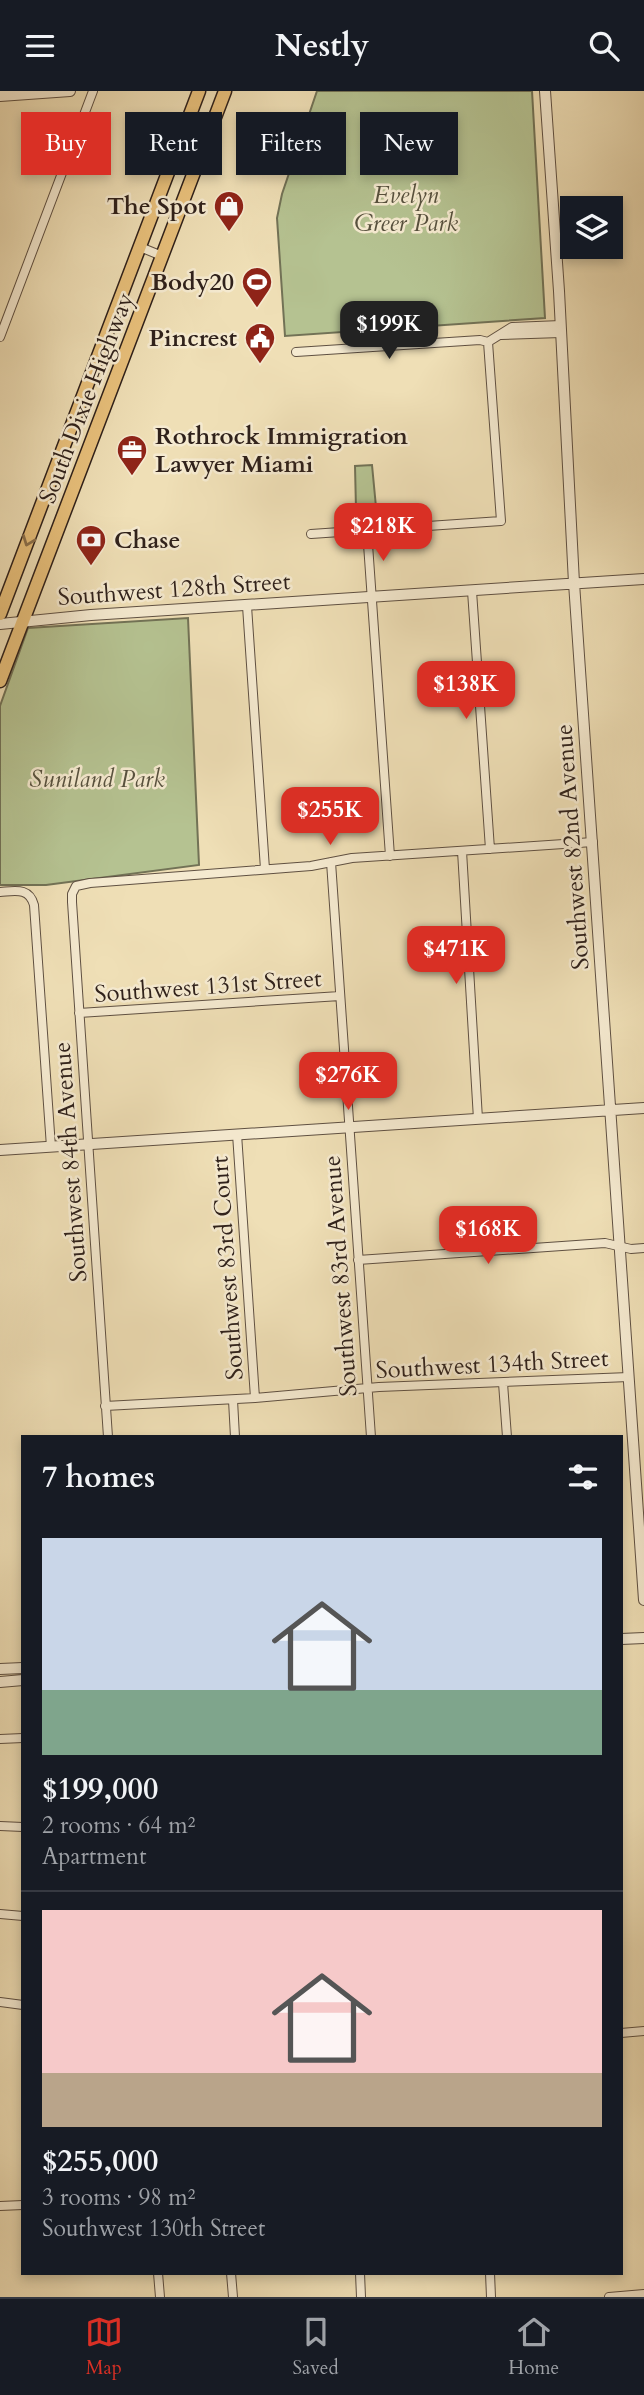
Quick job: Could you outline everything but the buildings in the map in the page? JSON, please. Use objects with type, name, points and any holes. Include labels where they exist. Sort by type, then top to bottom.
[{"type":"highway","name":"South Dixie Highway","points":[[0,614],[199,91]]},
{"type":"highway","name":"South Dixie Highway","points":[[0,681],[225,91]]},
{"type":"highway","points":[[70,431],[92,440]]},
{"type":"street","points":[[0,96],[70,91]]},
{"type":"street","points":[[0,337],[93,91]]},
{"type":"street","name":"Southwest 82nd Avenue","points":[[545,91],[574,583],[629,1377],[640,1485],[644,1600]]},
{"type":"street","points":[[140,247],[162,256]]},
{"type":"street","points":[[296,352],[480,340],[488,342],[512,327],[561,329]]},
{"type":"street","points":[[311,534],[501,521],[488,342]]},
{"type":"street","points":[[367,530],[390,856]]},
{"type":"street","name":"Southwest 128th Street","points":[[0,624],[91,615],[644,579]]},
{"type":"street","points":[[472,591],[490,849]]},
{"type":"street","points":[[247,606],[265,869],[352,858],[593,842]]},
{"type":"street","points":[[462,851],[478,1119]]},
{"type":"street","name":"Southwest 83rd Avenue","points":[[331,862],[371,1435]]},
{"type":"street","name":"Southwest 84th Avenue","points":[[108,1435],[72,894],[76,887],[90,883],[265,869]]},
{"type":"street","points":[[0,892],[21,891],[30,894],[34,905],[51,1147]]},
{"type":"street","name":"Southwest 131st Street","points":[[79,1013],[340,996]]},
{"type":"street","points":[[0,1150],[644,1108]]},
{"type":"street","name":"Southwest 83rd Court","points":[[236,1134],[255,1398]]},
{"type":"street","points":[[358,1260],[605,1243],[631,1249],[644,1248]]},
{"type":"street","name":"Southwest 134th Street","points":[[105,1406],[367,1389],[629,1377]]},
{"type":"street","points":[[503,1383],[507,1435]]},
{"type":"street","points":[[233,1399],[235,1435]]},
{"type":"street","points":[[623,1639],[644,1638]]},
{"type":"street","points":[[0,1669],[21,1668]]},
{"type":"street","points":[[0,1682],[21,1680]]},
{"type":"street","points":[[0,1739],[21,1738]]},
{"type":"street","points":[[0,1826],[21,1827]]},
{"type":"street","points":[[0,1914],[21,1916]]},
{"type":"street","points":[[0,2002],[21,2005]]},
{"type":"street","points":[[623,2033],[644,2031]]},
{"type":"street","points":[[0,2206],[21,2205]]},
{"type":"street","points":[[158,2275],[160,2297]]},
{"type":"street","points":[[231,2275],[233,2297]]},
{"type":"street","points":[[360,2275],[361,2297]]},
{"type":"street","points":[[490,2275],[491,2297]]},
{"type":"street","points":[[609,2297],[644,2294]]},
{"type":"green space","name":"Evelyn Greer Park","points":[[317,91],[532,91],[545,318],[285,336],[277,218],[288,175],[346,175],[346,112],[310,112]]},
{"type":"green space","points":[[372,465],[376,507],[356,509],[355,466]]},
{"type":"green space","name":"Suniland Park","points":[[188,618],[199,865],[46,885],[0,885],[0,706],[28,628]]},
{"type":"place","name":"The Spot","points":[[229,233]]},
{"type":"place","name":"Body20","points":[[257,309]]},
{"type":"place","name":"Pincrest","points":[[260,365]]},
{"type":"place","name":"Rothrock Immigration Lawyer Miami","points":[[132,477]]},
{"type":"place","name":"Chase","points":[[91,567]]}]
